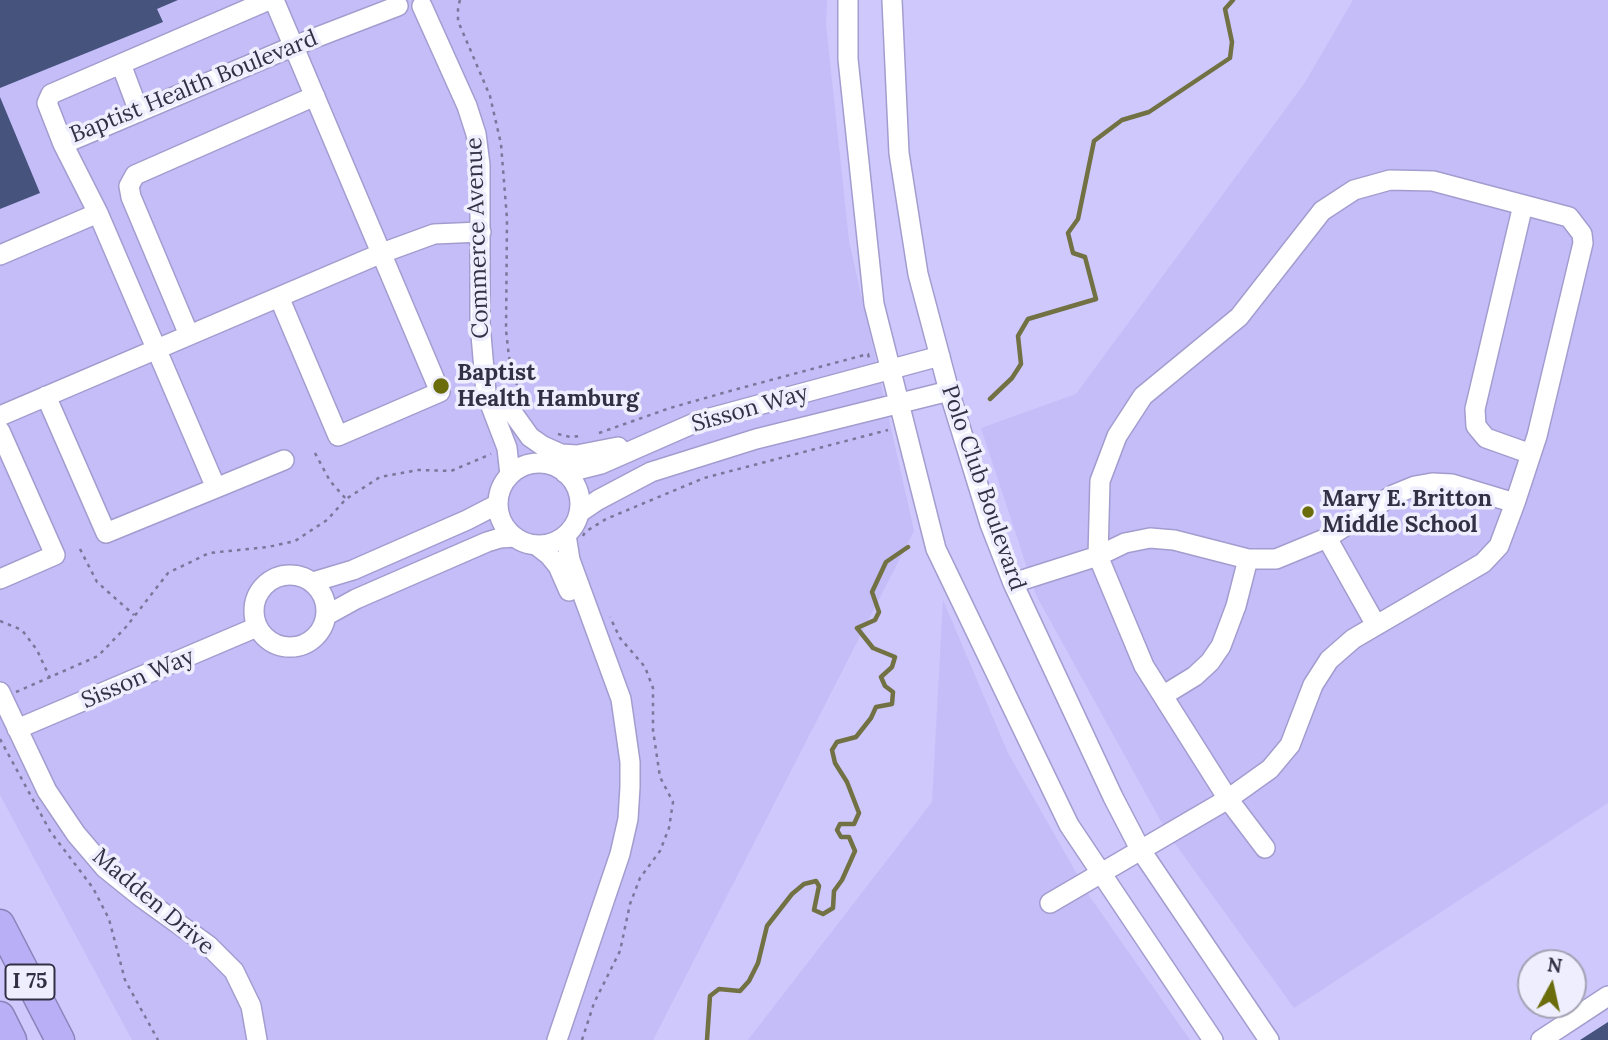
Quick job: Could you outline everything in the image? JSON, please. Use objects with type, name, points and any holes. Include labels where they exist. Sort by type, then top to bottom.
[{"type":"highway","name":"I 75","points":[[0,924],[60,1040]]},
{"type":"highway","name":"I 75","points":[[0,1016],[12,1040]]},
{"type":"street","points":[[271,0],[294,46],[440,391],[338,436],[279,297]]},
{"type":"street","name":"Baptist Health Boulevard","points":[[271,0],[51,94],[47,103],[63,144],[393,3]]},
{"type":"street","points":[[848,0],[848,58],[882,371],[936,548],[1069,825],[1213,1040]]},
{"type":"street","name":"Polo Club Boulevard","points":[[892,0],[899,153],[918,274],[949,391],[990,524],[1013,583],[1140,849],[1269,1040]]},
{"type":"street","points":[[393,3],[407,8],[428,3]]},
{"type":"street","name":"Commerce Avenue","points":[[428,3],[476,134],[480,165],[480,323],[486,393],[507,448],[510,475]]},
{"type":"street","points":[[121,64],[139,112]]},
{"type":"street","points":[[189,335],[131,197],[129,186],[135,175],[315,96]]},
{"type":"street","points":[[84,181],[80,153],[85,141],[97,130]]},
{"type":"street","points":[[63,144],[84,181],[216,488]]},
{"type":"street","points":[[1050,902],[1228,799],[1270,769],[1290,745],[1313,685],[1329,660],[1353,639],[1483,562],[1499,546],[1531,454],[1563,335],[1583,243],[1581,234],[1569,217],[1433,181],[1390,180],[1354,190],[1322,211],[1239,317],[1143,396],[1117,436],[1100,481],[1098,556],[1144,666],[1228,799],[1265,848]]},
{"type":"street","points":[[1523,205],[1475,409],[1476,426],[1486,438],[1531,454]]},
{"type":"street","points":[[0,255],[98,213]]},
{"type":"street","points":[[0,416],[382,253],[434,234],[481,232]]},
{"type":"street","name":"Commerce Avenue","points":[[484,355],[512,397],[521,443],[538,464]]},
{"type":"street","name":"Sisson Way","points":[[565,472],[601,464],[699,421],[940,356]]},
{"type":"street","name":"Sisson Way","points":[[579,513],[651,472],[757,439],[949,391]]},
{"type":"street","points":[[46,396],[106,533],[284,460]]},
{"type":"street","points":[[512,397],[530,437],[561,454],[578,455],[607,450],[699,421]]},
{"type":"street","points":[[0,430],[55,555],[0,579]]},
{"type":"street","points":[[515,537],[502,523],[498,504],[504,484],[510,475],[519,469],[538,464],[548,464],[565,472],[578,491],[579,513],[570,560],[621,699],[631,762],[628,819],[620,854],[558,1040]]},
{"type":"street","points":[[1013,583],[1098,556],[1125,543],[1150,538],[1174,540],[1248,559],[1276,559],[1327,538],[1392,495],[1432,483],[1452,484],[1515,503]]},
{"type":"street","points":[[313,582],[353,570],[498,504]]},
{"type":"street","points":[[327,615],[356,599],[487,542],[515,537],[536,545],[558,566],[608,663]]},
{"type":"street","points":[[536,545],[547,545],[574,537]]},
{"type":"street","points":[[1327,538],[1376,625]]},
{"type":"street","points":[[1164,695],[1195,676],[1210,662],[1221,646],[1236,606],[1248,559]]},
{"type":"street","points":[[290,574],[313,582],[326,602],[327,615],[318,636],[297,647],[285,647],[274,644],[257,627],[254,603],[267,583],[278,576],[290,574]]},
{"type":"street","name":"Sisson Way","points":[[9,734],[257,627]]},
{"type":"street","name":"Madden Drive","points":[[6,693],[9,734],[76,834],[105,868],[209,946],[234,971],[251,1006],[257,1040]]},
{"type":"street","points":[[1541,1040],[1608,996]]},
{"type":"path","points":[[460,0],[458,21],[490,96],[501,144],[507,219],[506,330],[512,397]]},
{"type":"path","points":[[557,433],[570,437],[592,436],[670,408],[867,354],[882,371]]},
{"type":"path","points":[[574,537],[606,519],[704,478],[893,429],[892,405]]},
{"type":"path","points":[[315,453],[330,481],[346,499]]},
{"type":"path","points":[[6,693],[50,678],[98,656],[127,627],[168,573],[209,553],[268,547],[295,541],[327,520],[346,499],[380,477],[418,470],[451,471],[492,454]]},
{"type":"path","points":[[80,549],[97,582],[134,615]]},
{"type":"path","points":[[582,1040],[594,1003],[620,951],[630,904],[640,878],[660,851],[669,828],[673,802],[660,776],[653,730],[653,688],[645,667],[620,638],[608,615]]},
{"type":"path","points":[[0,621],[22,630],[37,650],[50,678]]},
{"type":"path","points":[[9,734],[50,831],[93,888],[109,919],[125,980],[158,1040]]},
{"type":"shaded area","name":"Baptist Health Hamburg","points":[[0,0],[827,0],[826,24],[849,241],[914,531],[653,1040],[132,1040],[0,795]]},
{"type":"shaded area","name":"Mary E. Britton Middle School","points":[[1353,0],[1608,0],[1608,803],[1294,1008],[1168,834],[1036,595],[981,428],[1076,394],[1304,84]]},
{"type":"shaded area","points":[[943,600],[1008,753],[1090,897],[1190,1040],[748,1040],[932,802]]},
{"type":"building","points":[[0,0],[178,0],[157,9],[163,22],[0,88]]},
{"type":"building","points":[[0,97],[40,193],[0,209]]},
{"type":"building","points":[[1608,1022],[1608,1040],[1580,1040]]},
{"type":"waterway","points":[[990,399],[1012,378],[1021,364],[1018,336],[1028,319],[1096,299],[1085,257],[1073,253],[1068,233],[1078,219],[1094,141],[1122,120],[1149,112],[1230,58],[1232,42],[1225,9],[1233,0]]},
{"type":"waterway","points":[[707,1040],[710,996],[719,989],[740,991],[749,981],[758,963],[767,926],[792,894],[804,884],[816,881],[819,886],[814,910],[823,914],[833,908],[834,891],[855,851],[849,837],[841,837],[837,830],[840,824],[854,824],[859,813],[847,782],[835,763],[832,750],[837,742],[856,737],[876,707],[892,704],[893,692],[885,686],[881,677],[892,667],[895,657],[873,648],[857,628],[875,620],[879,612],[872,592],[886,562],[908,547]]},
{"type":"place","name":"Baptist Health Hamburg","points":[[441,386]]},
{"type":"place","name":"Mary E. Britton Middle School","points":[[1308,512]]}]
